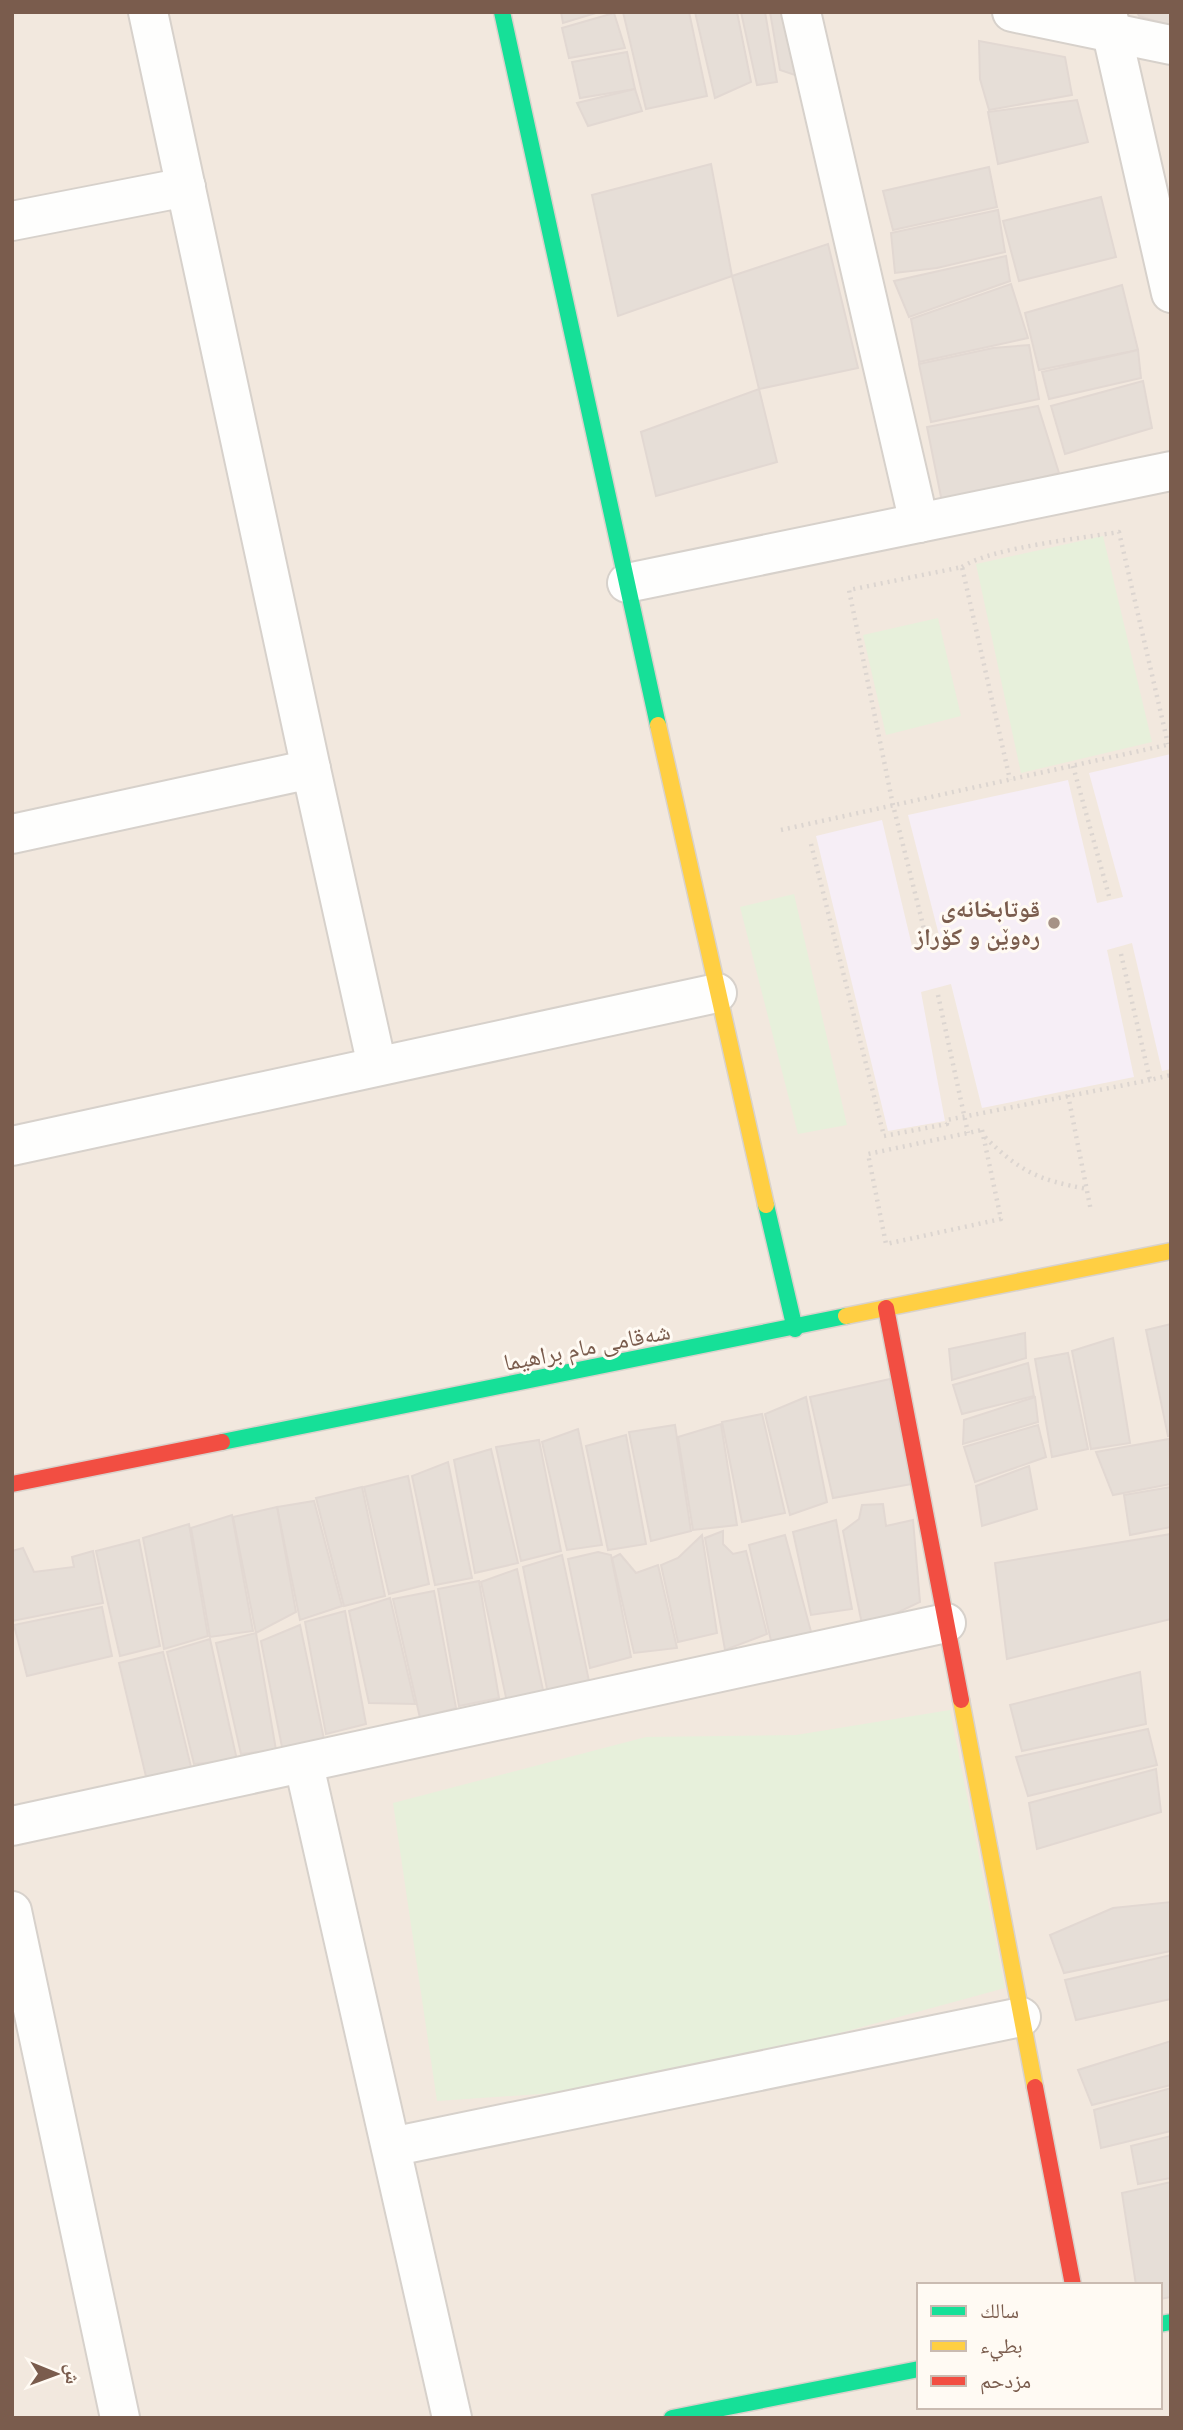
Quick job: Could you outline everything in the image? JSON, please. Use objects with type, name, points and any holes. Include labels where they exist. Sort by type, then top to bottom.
[{"type":"street","points":[[148,12],[377,1066]]},
{"type":"street","points":[[502,12],[717,993],[795,1329]]},
{"type":"street","points":[[801,12],[919,523]]},
{"type":"street","points":[[1012,12],[1109,23],[1171,45]]},
{"type":"street","points":[[1109,23],[1171,293]]},
{"type":"street","points":[[12,221],[187,187]]},
{"type":"street","points":[[627,583],[1171,471]]},
{"type":"street","points":[[12,834],[311,769]]},
{"type":"street","points":[[12,1146],[717,993]]},
{"type":"street","name":"شەقامی مام براهیما","points":[[12,1484],[795,1329],[1171,1251]]},
{"type":"street","points":[[886,1308],[1073,2283]]},
{"type":"street","points":[[12,1826],[304,1765],[946,1623]]},
{"type":"street","points":[[304,1765],[452,2418]]},
{"type":"street","points":[[12,1911],[120,2418]]},
{"type":"street","points":[[391,2147],[1021,2017]]},
{"type":"street","points":[[671,2418],[917,2369]]},
{"type":"path","points":[[781,830],[893,805],[1010,780],[1169,744],[1119,532],[1010,552],[970,561],[962,567],[849,590],[893,805],[928,941]]},
{"type":"path","points":[[962,567],[1010,780]]},
{"type":"path","points":[[1073,766],[1109,896]]},
{"type":"path","points":[[811,844],[884,1136],[947,1124],[947,1120],[1171,1075]]},
{"type":"path","points":[[1121,954],[1150,1080]]},
{"type":"path","points":[[938,995],[968,1133]]},
{"type":"path","points":[[1068,1095],[1091,1211]]},
{"type":"path","points":[[982,1130],[985,1137],[1001,1219],[887,1244],[868,1154],[968,1133],[982,1130]]},
{"type":"path","points":[[985,1137],[1003,1155],[1044,1181],[1087,1189]]},
{"type":"shaded area","points":[[12,12],[1171,12],[1171,2418],[12,2418]]},
{"type":"shaded area","name":"قوتابخانەی رەوێن و کۆراز","points":[[1171,754],[1171,1069],[1162,1071],[1132,943],[1107,950],[1134,1077],[982,1108],[951,984],[921,992],[945,1121],[888,1131],[816,836],[882,820],[912,946],[941,943],[908,815],[1068,780],[1097,903],[1123,897],[1089,773]]},
{"type":"green space","points":[[1103,536],[1152,742],[1021,773],[976,564]]},
{"type":"green space","points":[[938,618],[961,716],[886,735],[863,635]]},
{"type":"green space","points":[[794,894],[847,1125],[798,1134],[740,907]]},
{"type":"green space","points":[[950,1710],[1005,1988],[642,2087],[437,2101],[393,1803],[646,1737],[796,1735]]},
{"type":"building","points":[[561,12],[599,12],[563,23]]},
{"type":"building","points":[[623,12],[689,12],[707,96],[646,109]]},
{"type":"building","points":[[695,12],[737,12],[751,82],[715,98]]},
{"type":"building","points":[[741,12],[765,12],[777,82],[757,85]]},
{"type":"building","points":[[770,12],[789,12],[804,78],[780,70]]},
{"type":"building","points":[[1137,12],[1171,12],[1171,26],[1139,16]]},
{"type":"building","points":[[614,13],[625,48],[569,58],[562,28]]},
{"type":"building","points":[[979,41],[1065,57],[1072,95],[989,110],[980,79]]},
{"type":"building","points":[[627,52],[635,89],[580,98],[572,62]]},
{"type":"building","points":[[635,89],[642,111],[588,126],[577,103]]},
{"type":"building","points":[[1077,100],[1088,142],[998,164],[988,112]]},
{"type":"building","points":[[711,164],[732,276],[618,316],[592,195]]},
{"type":"building","points":[[989,167],[997,207],[893,230],[883,191]]},
{"type":"building","points":[[1101,197],[1116,257],[1019,281],[1003,221]]},
{"type":"building","points":[[998,210],[1005,252],[937,268],[895,273],[891,233]]},
{"type":"building","points":[[828,244],[858,368],[759,389],[732,276]]},
{"type":"building","points":[[1006,256],[1010,281],[909,317],[894,281]]},
{"type":"building","points":[[1011,284],[1028,338],[919,362],[911,319]]},
{"type":"building","points":[[1122,285],[1138,350],[1039,370],[1025,313]]},
{"type":"building","points":[[1029,345],[1039,399],[931,422],[919,364],[993,348]]},
{"type":"building","points":[[1138,350],[1141,378],[1049,399],[1042,372]]},
{"type":"building","points":[[1143,381],[1152,428],[1065,454],[1051,406]]},
{"type":"building","points":[[759,389],[777,462],[656,496],[641,432]]},
{"type":"building","points":[[1038,406],[1059,473],[942,502],[927,427]]},
{"type":"building","points":[[1171,1324],[1171,1436],[1168,1436],[1146,1330]]},
{"type":"building","points":[[1025,1333],[1026,1358],[952,1380],[949,1349]]},
{"type":"building","points":[[1113,1338],[1130,1443],[1091,1449],[1072,1351]]},
{"type":"building","points":[[1068,1353],[1088,1449],[1052,1457],[1035,1359]]},
{"type":"building","points":[[1028,1363],[1034,1396],[962,1414],[953,1385]]},
{"type":"building","points":[[890,1379],[912,1484],[833,1498],[810,1397]]},
{"type":"building","points":[[806,1397],[827,1502],[790,1515],[765,1414]]},
{"type":"building","points":[[1035,1397],[1038,1422],[963,1444],[964,1420]]},
{"type":"building","points":[[762,1414],[785,1513],[742,1522],[722,1422]]},
{"type":"building","points":[[721,1424],[737,1525],[693,1530],[678,1437]]},
{"type":"building","points":[[675,1425],[691,1531],[651,1541],[629,1432]]},
{"type":"building","points":[[1038,1425],[1046,1457],[975,1482],[964,1447]]},
{"type":"building","points":[[578,1429],[602,1545],[567,1550],[542,1442]]},
{"type":"building","points":[[626,1435],[646,1544],[608,1550],[586,1446]]},
{"type":"building","points":[[1169,1439],[1171,1484],[1113,1495],[1096,1452]]},
{"type":"building","points":[[539,1440],[561,1551],[521,1561],[496,1447]]},
{"type":"building","points":[[491,1449],[518,1563],[475,1573],[454,1460]]},
{"type":"building","points":[[448,1462],[472,1578],[435,1585],[412,1476]]},
{"type":"building","points":[[1029,1466],[1037,1509],[982,1526],[976,1486]]},
{"type":"building","points":[[408,1476],[429,1584],[389,1594],[364,1487]]},
{"type":"building","points":[[362,1487],[385,1596],[344,1606],[316,1498]]},
{"type":"building","points":[[1171,1487],[1171,1527],[1130,1535],[1124,1495]]},
{"type":"building","points":[[314,1501],[342,1606],[300,1620],[277,1507]]},
{"type":"building","points":[[883,1504],[886,1526],[913,1520],[920,1602],[863,1629],[843,1531],[859,1519],[862,1505]]},
{"type":"building","points":[[277,1507],[296,1612],[256,1633],[233,1517]]},
{"type":"building","points":[[232,1515],[253,1631],[210,1637],[191,1528]]},
{"type":"building","points":[[836,1520],[852,1609],[811,1615],[793,1532]]},
{"type":"building","points":[[189,1524],[208,1636],[164,1649],[143,1538]]},
{"type":"building","points":[[723,1531],[723,1544],[733,1554],[746,1551],[767,1634],[725,1650],[705,1538]]},
{"type":"building","points":[[1171,1534],[1171,1619],[1007,1659],[995,1563]]},
{"type":"building","points":[[702,1535],[717,1633],[678,1642],[661,1565],[678,1558]]},
{"type":"building","points":[[785,1535],[813,1639],[771,1641],[749,1545]]},
{"type":"building","points":[[139,1540],[160,1646],[120,1656],[96,1551]]},
{"type":"building","points":[[23,1548],[34,1572],[74,1567],[72,1557],[93,1551],[103,1603],[12,1621],[12,1551]]},
{"type":"building","points":[[598,1552],[611,1555],[631,1657],[590,1668],[568,1559]]},
{"type":"building","points":[[620,1554],[636,1573],[658,1565],[677,1648],[634,1653],[612,1558]]},
{"type":"building","points":[[562,1555],[589,1681],[548,1694],[523,1567]]},
{"type":"building","points":[[517,1569],[543,1690],[507,1702],[481,1582]]},
{"type":"building","points":[[479,1581],[499,1698],[459,1706],[438,1589]]},
{"type":"building","points":[[434,1591],[456,1708],[420,1718],[393,1599]]},
{"type":"building","points":[[390,1598],[415,1704],[369,1703],[349,1611]]},
{"type":"building","points":[[102,1607],[112,1656],[27,1676],[14,1625]]},
{"type":"building","points":[[345,1611],[366,1724],[326,1734],[305,1622]]},
{"type":"building","points":[[300,1625],[324,1739],[283,1752],[261,1641]]},
{"type":"building","points":[[256,1633],[276,1750],[241,1754],[216,1643]]},
{"type":"building","points":[[210,1639],[237,1760],[194,1764],[167,1652]]},
{"type":"building","points":[[163,1652],[192,1771],[148,1785],[119,1663]]},
{"type":"building","points":[[1140,1672],[1146,1724],[1022,1751],[1010,1705]]},
{"type":"building","points":[[1148,1729],[1157,1765],[1028,1796],[1016,1757]]},
{"type":"building","points":[[1156,1769],[1161,1812],[1037,1849],[1029,1803]]},
{"type":"building","points":[[1171,1902],[1171,1951],[1064,1973],[1050,1935],[1113,1908]]},
{"type":"building","points":[[1171,1955],[1171,1999],[1076,2020],[1065,1980]]},
{"type":"building","points":[[1171,2041],[1171,2085],[1092,2105],[1078,2070]]},
{"type":"building","points":[[1171,2088],[1171,2131],[1101,2148],[1094,2110]]},
{"type":"building","points":[[1171,2136],[1171,2178],[1138,2184],[1131,2146]]},
{"type":"building","points":[[1171,2182],[1171,2297],[1162,2299],[1162,2283],[1136,2283],[1122,2193]]},
{"type":"traffic: fast","points":[[502,12],[658,725]]},
{"type":"traffic: fast","points":[[766,1205],[795,1329]]},
{"type":"traffic: fast","points":[[222,1442],[846,1316]]},
{"type":"traffic: fast","points":[[1162,2324],[1171,2322]]},
{"type":"traffic: fast","points":[[672,2418],[917,2369]]},
{"type":"traffic: slow","points":[[658,725],[766,1205]]},
{"type":"traffic: slow","points":[[846,1316],[1171,1251]]},
{"type":"traffic: slow","points":[[961,1700],[1035,2087]]},
{"type":"traffic: jam","points":[[886,1308],[961,1700]]},
{"type":"traffic: jam","points":[[12,1484],[222,1442]]},
{"type":"traffic: jam","points":[[1035,2087],[1073,2283]]},
{"type":"place","name":"قوتابخانەی رەوێن و کۆراز","points":[[1054,923]]}]
